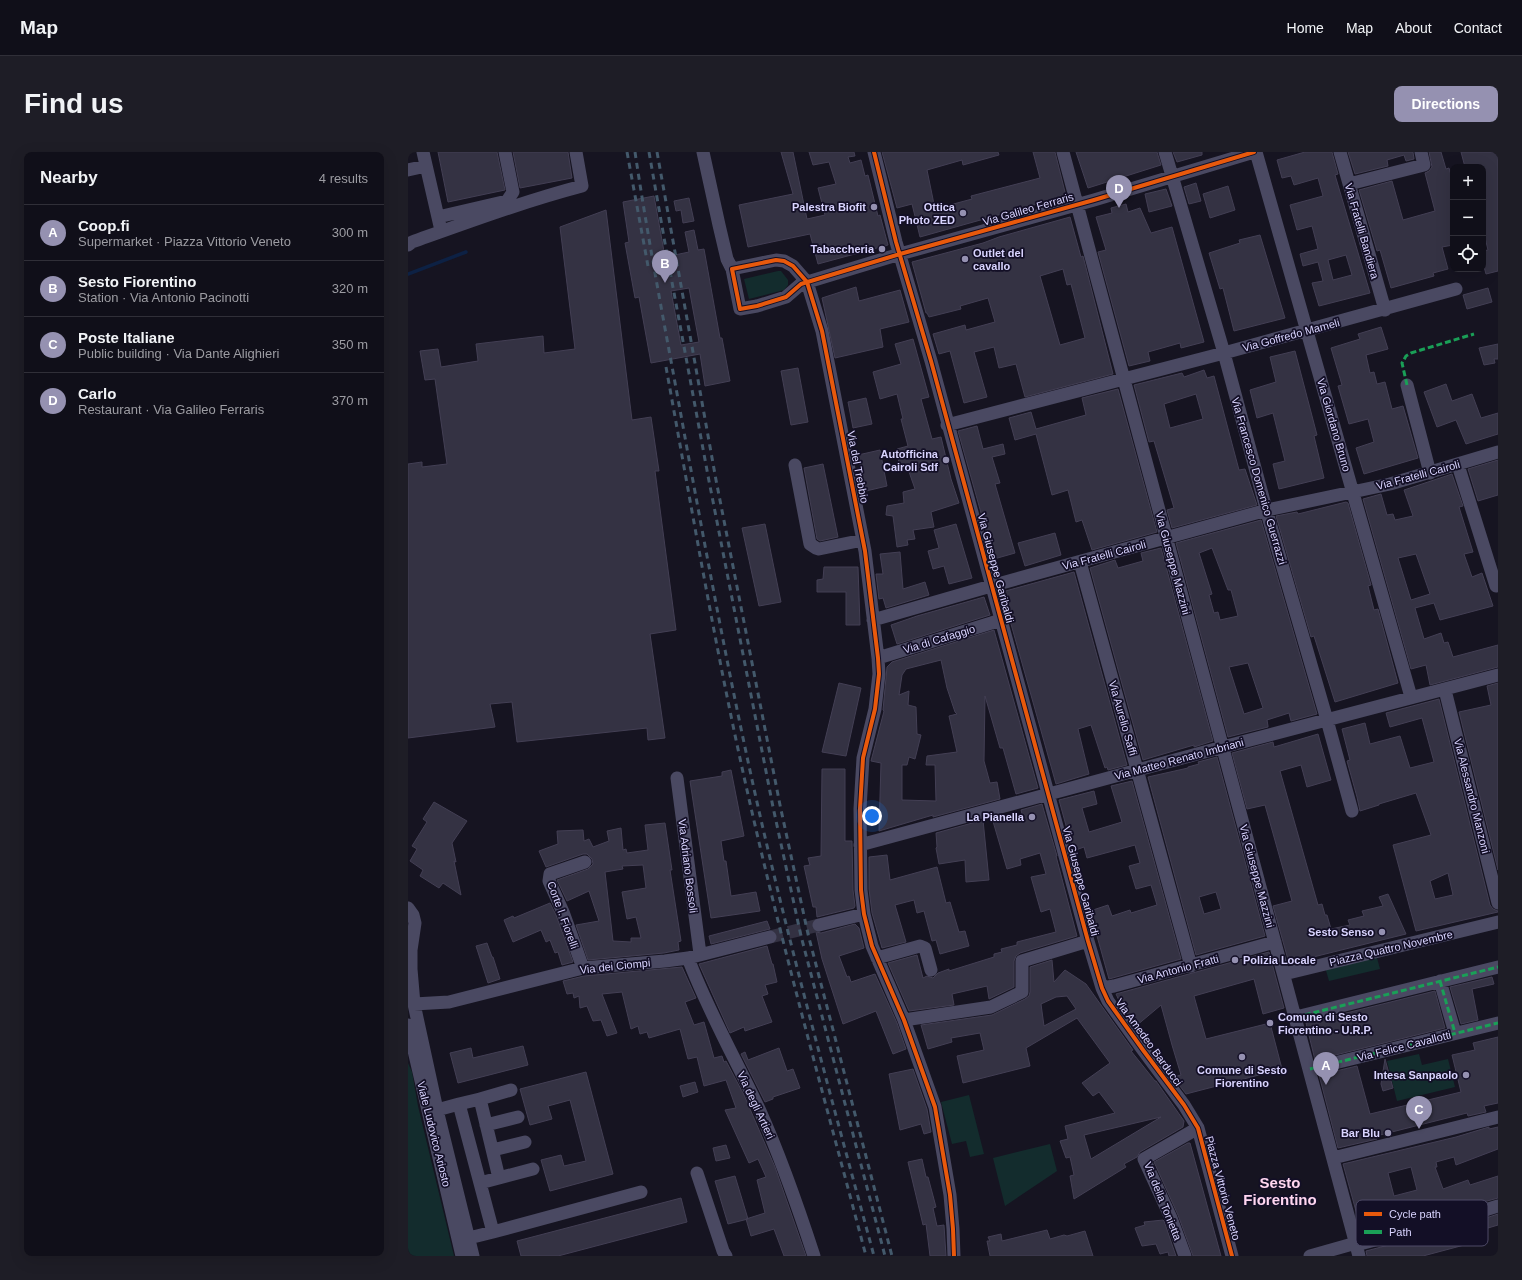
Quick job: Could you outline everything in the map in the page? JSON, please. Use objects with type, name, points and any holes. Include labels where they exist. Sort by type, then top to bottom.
[{"type":"street","points":[[423,152],[441,232]]},
{"type":"street","points":[[438,217],[510,198],[513,192],[506,152]]},
{"type":"street","points":[[408,245],[412,242],[441,232],[582,186],[576,152]]},
{"type":"street","points":[[703,152],[727,259],[732,269],[776,260],[784,261],[793,266],[807,282]]},
{"type":"street","name":"Via Giuseppe Garibaldi","points":[[874,152],[900,254],[1102,988]]},
{"type":"street","name":"Via Giuseppe Mazzini","points":[[1063,152],[1310,1069]]},
{"type":"street","name":"Via Francesco Domenico Guerrazzi","points":[[1165,152],[1224,353],[1352,811]]},
{"type":"street","name":"Via Galileo Ferraris","points":[[732,269],[740,309],[757,306],[786,298],[796,287],[807,282],[1255,152]]},
{"type":"street","name":"Via Giordano Bruno","points":[[1255,152],[1411,697]]},
{"type":"street","name":"Via Fratelli Bandiera","points":[[1340,152],[1385,310]]},
{"type":"street","points":[[1349,184],[1424,165],[1421,152]]},
{"type":"street","points":[[408,170],[426,166]]},
{"type":"street","name":"Via del Trebbio","points":[[807,282],[822,331],[863,540],[878,658],[879,674],[874,709],[864,758],[860,809],[861,890],[864,914],[872,946],[904,1020],[935,1107],[950,1194],[954,1256]]},
{"type":"street","name":"Via Goffredo Mameli","points":[[947,425],[1385,310],[1456,289]]},
{"type":"street","points":[[1407,385],[1430,473]]},
{"type":"street","name":"Via Fratelli Cairoli","points":[[873,620],[1267,510],[1390,484],[1498,452]]},
{"type":"street","points":[[1458,465],[1496,586]]},
{"type":"street","points":[[795,466],[810,544],[819,549],[863,540]]},
{"type":"street","name":"Via Aurelio Saffi","points":[[1080,562],[1191,966]]},
{"type":"street","name":"Via di Cafaggio","points":[[878,658],[1000,620]]},
{"type":"street","name":"Via Matteo Renato Imbriani","points":[[860,845],[1223,747],[1498,675]]},
{"type":"street","name":"Via Alessandro Manzoni","points":[[1445,690],[1498,903]]},
{"type":"street","name":"Via Adriano Bossoli","points":[[677,778],[694,956]]},
{"type":"street","name":"Corte l. Fiorelli","points":[[583,968],[563,912],[549,881],[550,874],[585,862]]},
{"type":"street","name":"Viale Ludovico Ariosto","points":[[408,908],[415,919],[415,927],[411,938],[410,969],[414,1004],[437,1110],[473,1256]]},
{"type":"street","points":[[819,925],[864,914]]},
{"type":"street","name":"Piazza Quattro Novembre","points":[[1284,974],[1498,922]]},
{"type":"street","name":"Via dei Ciompi","points":[[414,1004],[449,1002],[583,968],[665,962],[770,937]]},
{"type":"street","points":[[904,1020],[997,1004],[1022,992],[1022,961],[1088,941]]},
{"type":"street","name":"Via Antonio Fratti","points":[[1102,988],[1191,966],[1276,942]]},
{"type":"street","points":[[877,958],[920,946],[925,948],[931,970]]},
{"type":"street","name":"Via degli Artieri","points":[[694,956],[706,1000],[772,1139],[795,1199],[814,1256]]},
{"type":"street","points":[[1296,1016],[1498,967]]},
{"type":"street","points":[[1440,981],[1455,1033]]},
{"type":"street","name":"Via Amedeo Barducci","points":[[1102,988],[1108,1001],[1184,1105]]},
{"type":"street","name":"Via Felice Cavallotti","points":[[1310,1069],[1498,1022]]},
{"type":"street","name":"Viale Ludovico Ariosto","points":[[408,1025],[462,1256]]},
{"type":"street","points":[[1310,1069],[1356,1244]]},
{"type":"street","name":"Viale Ludovico Ariosto","points":[[437,1110],[511,1090]]},
{"type":"street","points":[[480,1099],[500,1178]]},
{"type":"street","points":[[458,1104],[493,1232]]},
{"type":"street","name":"Piazza Vittorio Veneto","points":[[1184,1105],[1198,1128],[1232,1256]]},
{"type":"street","points":[[486,1125],[518,1117]]},
{"type":"street","points":[[1334,1158],[1498,1117]]},
{"type":"street","name":"Via della Tonietta","points":[[1185,1256],[1171,1218],[1144,1159],[1198,1128]]},
{"type":"street","points":[[493,1150],[525,1142]]},
{"type":"street","points":[[480,1183],[533,1169]]},
{"type":"street","points":[[697,1173],[726,1256]]},
{"type":"street","points":[[469,1238],[641,1192]]},
{"type":"street","points":[[1488,1209],[1498,1206]]},
{"type":"street","name":"Viale Ludovico Ariosto","points":[[454,1220],[461,1235],[465,1239],[469,1238]]},
{"type":"street","points":[[1310,1256],[1357,1248]]},
{"type":"green space","points":[[781,271],[788,280],[788,285],[784,290],[749,299],[744,279]]},
{"type":"green space","points":[[1376,954],[1380,969],[1329,981],[1325,967]]},
{"type":"green space","points":[[1419,1054],[1422,1065],[1448,1059],[1455,1087],[1397,1101],[1387,1061]]},
{"type":"green space","points":[[408,1063],[412,1072],[418,1106],[454,1256],[408,1256]]},
{"type":"green space","points":[[969,1095],[984,1154],[970,1157],[966,1141],[952,1144],[941,1102]]},
{"type":"green space","points":[[1050,1144],[1057,1171],[1005,1206],[993,1158]]},
{"type":"building","points":[[438,152],[497,152],[505,190],[448,202]]},
{"type":"building","points":[[513,152],[568,152],[572,178],[520,188]]},
{"type":"building","points":[[781,152],[793,152],[807,219],[825,215],[818,188],[836,184],[829,162],[813,165],[809,152],[854,152],[855,156],[848,157],[850,163],[861,160],[865,176],[868,175],[878,216],[880,215],[888,245],[818,264],[810,234],[748,247],[739,205],[793,194]]},
{"type":"building","points":[[882,152],[998,152],[999,155],[963,165],[962,160],[927,170],[935,209],[972,199],[971,196],[1040,178],[1033,152],[1055,152],[1066,196],[920,237],[912,204],[897,208]]},
{"type":"building","points":[[1076,152],[1157,152],[1161,165],[1088,188]]},
{"type":"building","points":[[1173,152],[1202,152],[1202,155],[1177,162]]},
{"type":"building","points":[[1305,152],[1332,152],[1338,174],[1335,175],[1370,293],[1319,306],[1312,283],[1323,281],[1318,262],[1303,266],[1300,254],[1318,249],[1312,226],[1297,230],[1290,205],[1323,196],[1318,178],[1294,185],[1291,176],[1282,178],[1277,160]],"holes":[[[1346,255],[1352,275],[1333,280],[1328,260]]]},
{"type":"building","points":[[1348,152],[1413,152],[1414,159],[1406,161],[1404,155],[1387,160],[1388,166],[1355,174]]},
{"type":"building","points":[[1429,152],[1441,152],[1446,169],[1449,168],[1450,172],[1450,246],[1442,247],[1448,269],[1433,273],[1434,276],[1391,288],[1380,250],[1377,251],[1359,190],[1392,181],[1403,220],[1435,211],[1425,173],[1432,167]]},
{"type":"building","points":[[1461,152],[1498,152],[1498,271],[1486,274],[1485,272],[1486,250],[1488,250],[1486,242],[1486,164],[1464,164]]},
{"type":"building","points":[[1196,183],[1201,201],[1189,204],[1184,187]]},
{"type":"building","points":[[1228,186],[1235,210],[1210,218],[1203,194]]},
{"type":"building","points":[[1166,189],[1172,206],[1149,212],[1145,194]]},
{"type":"building","points":[[654,196],[665,257],[689,252],[685,232],[694,230],[698,250],[704,249],[720,338],[722,338],[730,381],[705,386],[700,354],[651,363],[639,297],[635,298],[625,243],[629,242],[623,202]],"holes":[[[689,288],[699,342],[681,345],[671,291]]]},
{"type":"building","points":[[689,198],[694,221],[683,223],[681,210],[676,211],[674,201]]},
{"type":"building","points":[[1126,204],[1128,212],[1140,208],[1151,233],[1172,227],[1204,342],[1181,348],[1180,343],[1148,352],[1150,361],[1129,366],[1098,252],[1106,250],[1096,217],[1112,213],[1111,208]]},
{"type":"building","points":[[606,210],[632,420],[651,417],[659,471],[655,471],[676,630],[650,634],[665,738],[648,740],[647,728],[517,742],[512,702],[490,704],[495,727],[408,738],[408,464],[422,462],[422,467],[447,464],[435,379],[425,380],[420,351],[438,349],[441,367],[478,361],[476,344],[543,336],[544,353],[575,349],[560,227]]},
{"type":"building","points":[[1070,217],[1081,257],[1083,256],[1113,374],[1025,397],[1016,364],[999,368],[994,347],[974,352],[987,397],[964,403],[950,351],[939,354],[933,334],[965,325],[966,330],[995,322],[988,298],[960,306],[961,309],[929,317],[926,313],[912,262],[983,243]],"holes":[[[1063,269],[1067,285],[1071,284],[1085,338],[1060,345],[1040,276]]]},
{"type":"building","points":[[1260,235],[1285,318],[1234,331],[1223,288],[1220,289],[1209,253],[1240,243],[1239,240]]},
{"type":"building","points":[[856,287],[859,301],[900,290],[909,322],[880,329],[883,347],[835,358],[822,298]]},
{"type":"building","points":[[1488,288],[1492,302],[1467,309],[1463,295]]},
{"type":"building","points":[[1381,327],[1388,349],[1366,355],[1370,373],[1374,372],[1377,384],[1385,382],[1392,409],[1403,406],[1418,458],[1364,474],[1356,448],[1374,442],[1368,419],[1349,424],[1338,386],[1342,385],[1331,348],[1360,339],[1358,334]]},
{"type":"building","points":[[913,339],[929,397],[921,399],[932,439],[941,437],[951,479],[959,503],[931,512],[934,527],[913,530],[915,539],[907,540],[908,545],[897,547],[893,516],[886,515],[887,506],[904,503],[903,492],[915,489],[908,469],[900,472],[897,449],[908,446],[901,419],[903,419],[897,394],[880,399],[873,372],[901,364],[895,344]]},
{"type":"building","points":[[1498,344],[1498,359],[1494,359],[1495,363],[1484,365],[1479,348]]},
{"type":"building","points":[[1295,351],[1317,435],[1314,436],[1324,478],[1279,489],[1273,464],[1285,461],[1273,413],[1257,418],[1250,390],[1276,382],[1270,357]]},
{"type":"building","points":[[798,368],[808,422],[791,425],[781,371]]},
{"type":"building","points":[[1204,370],[1207,378],[1214,376],[1239,470],[1245,469],[1257,505],[1172,528],[1167,510],[1174,508],[1154,441],[1149,442],[1134,385],[1182,373],[1184,377]],"holes":[[[1196,394],[1203,419],[1170,428],[1164,404]]]},
{"type":"building","points":[[1446,384],[1452,401],[1472,394],[1481,418],[1498,413],[1498,434],[1466,444],[1456,420],[1437,427],[1424,392]]},
{"type":"building","points":[[1118,389],[1157,532],[1092,550],[1082,520],[1076,522],[1068,490],[1052,495],[1036,434],[1015,440],[1009,418],[1031,412],[1036,429],[1086,415],[1082,398]]},
{"type":"building","points":[[866,398],[872,424],[853,428],[848,402]]},
{"type":"building","points":[[977,426],[983,449],[1003,444],[1005,454],[992,457],[1000,483],[995,484],[1015,553],[994,559],[958,431]]},
{"type":"building","points":[[880,450],[887,486],[866,491],[858,455]]},
{"type":"building","points":[[1498,460],[1498,495],[1478,501],[1468,469]]},
{"type":"building","points":[[823,464],[838,537],[820,541],[817,539],[804,468]]},
{"type":"building","points":[[1452,474],[1463,506],[1459,507],[1473,552],[1464,554],[1472,577],[1482,573],[1493,606],[1440,620],[1434,603],[1415,608],[1424,639],[1441,633],[1444,643],[1448,642],[1453,657],[1498,645],[1498,667],[1430,685],[1426,665],[1411,669],[1363,499],[1381,494],[1387,515],[1393,514],[1395,520],[1413,516],[1404,490]],"holes":[[[1416,554],[1430,594],[1411,600],[1398,558]]]},
{"type":"building","points":[[1346,502],[1348,503],[1371,585],[1368,586],[1374,610],[1378,609],[1398,683],[1335,702],[1314,636],[1311,637],[1276,516],[1297,512],[1298,514]]},
{"type":"building","points":[[1261,520],[1317,714],[1291,721],[1289,713],[1267,720],[1268,727],[1228,737],[1176,543]],"holes":[[[1212,548],[1228,590],[1231,590],[1238,616],[1220,620],[1218,612],[1214,613],[1209,595],[1212,594],[1199,553]],[[1248,663],[1263,708],[1244,714],[1229,667]]]},
{"type":"building","points":[[765,524],[781,602],[759,606],[742,528]]},
{"type":"building","points":[[956,524],[972,578],[949,584],[944,566],[933,569],[928,551],[939,548],[934,530]]},
{"type":"building","points":[[1055,533],[1061,555],[1025,566],[1018,543]]},
{"type":"building","points":[[1161,548],[1213,741],[1143,760],[1090,568],[1115,560],[1118,568],[1143,561],[1141,553]]},
{"type":"building","points":[[900,552],[903,589],[925,582],[929,595],[886,608],[883,598],[879,599],[876,574],[883,574],[880,554]]},
{"type":"building","points":[[824,567],[858,567],[860,625],[846,625],[846,592],[817,592],[817,580],[823,579]]},
{"type":"building","points":[[1074,572],[1127,765],[1108,770],[1107,767],[1105,768],[1091,725],[1078,729],[1089,774],[1056,784],[1002,592]]},
{"type":"building","points":[[984,597],[990,615],[897,644],[891,625]]},
{"type":"building","points":[[994,630],[1038,788],[1016,794],[1003,748],[1000,748],[985,696],[984,761],[990,783],[997,782],[1000,799],[933,817],[933,815],[879,831],[881,763],[871,761],[884,711],[887,667],[892,662]],"holes":[[[941,660],[947,688],[957,714],[949,716],[957,752],[927,756],[926,765],[935,765],[936,801],[902,800],[902,765],[907,765],[909,757],[915,759],[921,735],[917,734],[916,707],[908,705],[909,691],[899,695],[902,675],[906,669]]]},
{"type":"building","points":[[839,683],[861,688],[846,756],[822,752]]},
{"type":"building","points":[[1498,683],[1498,870],[1459,712],[1491,705],[1487,686]]},
{"type":"building","points":[[1439,699],[1490,905],[1498,912],[1416,931],[1393,845],[1431,835],[1416,793],[1360,811],[1347,761],[1350,760],[1342,729],[1365,723],[1370,744],[1400,736],[1410,768],[1434,762],[1422,718],[1390,727],[1386,713]],"holes":[[[1448,873],[1453,895],[1435,899],[1430,881]]]},
{"type":"building","points":[[1318,734],[1331,780],[1307,787],[1301,765],[1280,771],[1318,905],[1322,904],[1331,929],[1350,925],[1348,920],[1364,916],[1362,911],[1383,906],[1379,897],[1388,894],[1406,934],[1289,963],[1273,906],[1292,901],[1265,805],[1247,809],[1232,753],[1273,742],[1274,747]]},
{"type":"building","points":[[1217,757],[1265,936],[1196,955],[1148,777],[1188,768],[1199,764],[1198,762]],"holes":[[[1216,892],[1221,909],[1204,914],[1199,897]]]},
{"type":"building","points":[[822,769],[845,769],[845,841],[852,841],[853,890],[855,906],[854,908],[817,917],[816,907],[813,907],[804,866],[810,865],[808,858],[821,856]]},
{"type":"building","points":[[731,770],[744,836],[721,841],[724,861],[726,861],[731,896],[756,892],[760,911],[711,918],[690,781],[722,776],[722,772]]},
{"type":"building","points":[[1132,781],[1181,959],[1109,979],[1090,911],[1108,905],[1112,916],[1130,910],[1131,913],[1157,905],[1151,885],[1136,889],[1129,866],[1140,863],[1135,845],[1087,858],[1084,847],[1073,851],[1059,800],[1094,791],[1097,804],[1082,808],[1089,832],[1122,822],[1111,786]]},
{"type":"building","points":[[434,802],[467,821],[452,843],[461,895],[443,883],[439,888],[420,876],[423,870],[410,861],[417,849],[412,846],[427,822],[423,819]]},
{"type":"building","points":[[1042,804],[1077,936],[1020,953],[1016,956],[1014,961],[1014,987],[989,999],[987,986],[952,994],[954,1005],[909,1011],[888,963],[917,955],[923,978],[927,976],[933,978],[938,973],[949,969],[949,971],[994,957],[994,954],[1002,952],[1001,949],[1017,945],[1017,942],[1056,932],[1050,909],[1041,912],[1031,877],[1046,874],[1040,853],[1020,859],[1021,865],[1007,869],[992,818],[1003,815],[1005,822],[1023,818],[1021,810]]},
{"type":"building","points":[[983,820],[989,880],[966,882],[965,860],[939,864],[936,848],[936,833]]},
{"type":"building","points":[[665,823],[672,870],[670,870],[681,941],[678,942],[679,950],[664,953],[588,960],[576,925],[599,921],[589,891],[567,901],[557,880],[588,869],[593,864],[592,859],[587,854],[583,854],[546,867],[539,851],[558,844],[557,831],[583,830],[584,841],[589,839],[593,847],[609,841],[607,831],[621,828],[623,850],[626,849],[627,853],[648,850],[645,825]],"holes":[[[643,865],[646,888],[622,892],[627,919],[636,917],[641,938],[631,938],[631,942],[613,941],[605,872],[623,869],[622,866]]]},
{"type":"building","points":[[887,855],[890,880],[937,867],[946,903],[950,902],[959,932],[965,931],[969,946],[940,954],[936,940],[932,941],[924,911],[917,913],[914,900],[895,905],[906,942],[882,948],[872,913],[869,889],[869,857]]},
{"type":"building","points":[[550,903],[556,915],[573,962],[562,965],[558,952],[555,953],[550,940],[546,942],[541,930],[513,942],[504,920],[513,916],[514,918]]},
{"type":"building","points":[[767,921],[770,929],[711,944],[709,936]]},
{"type":"building","points":[[855,924],[859,928],[864,948],[839,956],[847,977],[849,976],[851,982],[875,974],[897,1023],[906,1049],[893,1054],[876,1011],[843,1024],[822,959],[816,932],[821,933]]},
{"type":"building","points":[[487,943],[500,979],[488,983],[476,946]]},
{"type":"building","points":[[767,946],[777,982],[765,985],[768,994],[762,996],[772,1022],[745,1031],[744,1027],[730,1033],[699,964]]},
{"type":"building","points":[[1269,952],[1284,1008],[1263,1014],[1254,979],[1194,996],[1206,1039],[1270,1023],[1282,1069],[1186,1094],[1173,1077],[1181,1075],[1161,1005],[1136,1026],[1121,1005],[1116,994]]},
{"type":"building","points":[[1052,960],[1054,982],[1065,970],[1086,984],[1133,1050],[1131,1051],[1156,1081],[1184,1121],[1183,1127],[1140,1152],[1137,1157],[1124,1164],[1126,1167],[1074,1199],[1070,1176],[1074,1175],[1070,1157],[1066,1158],[1060,1141],[1068,1139],[1065,1126],[1115,1113],[1099,1092],[1093,1096],[1082,1083],[1110,1063],[1077,1018],[1026,1048],[1030,1066],[963,1083],[957,1056],[984,1050],[980,1033],[951,1038],[952,1042],[928,1049],[921,1025],[992,1015],[1025,999],[1029,996],[1030,992],[1030,967]],"holes":[[[1067,996],[1076,1009],[1044,1026],[1041,1004],[1056,997]],[[1161,1117],[1091,1159],[1084,1135]]]},
{"type":"building","points":[[682,967],[696,998],[685,1002],[694,1025],[704,1022],[714,1058],[722,1056],[724,1062],[726,1061],[744,1095],[775,1167],[806,1256],[784,1256],[774,1229],[751,1236],[746,1219],[765,1213],[757,1180],[766,1177],[758,1159],[749,1163],[725,1110],[736,1108],[726,1080],[704,1086],[697,1057],[688,1059],[680,1029],[649,1038],[647,1032],[640,1034],[638,1026],[631,1029],[622,992],[602,994],[617,1033],[607,1036],[601,1020],[593,1021],[587,1006],[580,1008],[579,996],[574,998],[573,993],[567,994],[563,981],[584,976]]},
{"type":"building","points":[[1492,977],[1494,984],[1472,989],[1478,1020],[1461,1024],[1450,987]]},
{"type":"building","points":[[1435,991],[1445,1028],[1315,1060],[1306,1023]]},
{"type":"building","points":[[1498,1037],[1498,1103],[1484,1106],[1486,1112],[1468,1116],[1467,1113],[1376,1136],[1377,1139],[1338,1148],[1319,1075],[1357,1066],[1370,1114],[1461,1092],[1452,1055],[1475,1050],[1473,1043]]},
{"type":"building","points":[[523,1046],[528,1065],[458,1083],[450,1053],[471,1048],[473,1058]]},
{"type":"building","points":[[779,1048],[787,1071],[793,1069],[800,1088],[773,1097],[773,1099],[765,1102],[741,1054],[745,1052],[748,1060]]},
{"type":"building","points":[[1385,1059],[1393,1088],[1383,1091],[1381,1084]]},
{"type":"building","points":[[913,1069],[927,1109],[931,1132],[924,1134],[921,1124],[900,1130],[889,1074]]},
{"type":"building","points":[[586,1072],[613,1174],[550,1191],[541,1160],[561,1155],[564,1166],[586,1161],[570,1100],[548,1106],[552,1119],[530,1125],[520,1089]]},
{"type":"building","points":[[695,1082],[698,1092],[683,1097],[680,1086]]},
{"type":"building","points":[[1489,1127],[1489,1129],[1498,1127],[1498,1149],[1456,1165],[1454,1157],[1436,1162],[1437,1167],[1435,1167],[1443,1189],[1468,1180],[1470,1185],[1498,1176],[1498,1198],[1488,1201],[1356,1200],[1356,1211],[1343,1164],[1456,1137]],"holes":[[[1411,1167],[1417,1190],[1394,1196],[1388,1173]]]},
{"type":"building","points":[[1190,1143],[1221,1256],[1193,1256],[1178,1215],[1154,1162]]},
{"type":"building","points":[[726,1145],[730,1158],[716,1161],[713,1148]]},
{"type":"building","points":[[922,1159],[936,1207],[933,1208],[937,1226],[944,1225],[946,1256],[930,1256],[926,1224],[923,1225],[908,1162]]},
{"type":"building","points":[[735,1176],[748,1219],[728,1224],[715,1181]]},
{"type":"building","points":[[681,1198],[687,1222],[558,1256],[521,1256],[517,1241]]},
{"type":"building","points":[[1498,1214],[1498,1225],[1488,1228],[1488,1217]]},
{"type":"building","points":[[1163,1220],[1176,1256],[1169,1256],[1168,1252],[1160,1254],[1156,1244],[1142,1246],[1135,1228],[1145,1225],[1144,1222]]},
{"type":"building","points":[[1047,1230],[1050,1239],[1085,1231],[1093,1256],[990,1256],[987,1241],[990,1241],[988,1237],[1001,1234],[1002,1241]]},
{"type":"building","points":[[1385,1246],[1460,1246],[1423,1256],[1367,1256],[1366,1251]]},
{"type":"waterway","points":[[408,274],[466,252]]},
{"type":"tunnel","points":[[770,937],[819,925]]},
{"type":"railway","points":[[627,152],[648,266]]},
{"type":"railway","points":[[635,152],[696,499],[749,766],[772,867],[800,978],[874,1256]]},
{"type":"railway","points":[[649,152],[709,481],[773,807],[801,936],[885,1256]]},
{"type":"railway","points":[[657,152],[716,480],[780,805],[808,934],[892,1256]]},
{"type":"railway","points":[[666,367],[717,646],[752,812],[793,979],[866,1256]]},
{"type":"marked path","points":[[1407,385],[1402,363],[1406,356],[1411,353],[1474,334]]},
{"type":"marked path","points":[[1296,1017],[1498,967]]},
{"type":"marked path","points":[[1440,981],[1455,1033]]},
{"type":"marked path","points":[[1310,1069],[1498,1023]]},
{"type":"cycle path","points":[[874,152],[896,242],[931,361],[1102,988],[1108,1001],[1184,1105],[1198,1128],[1232,1256]]},
{"type":"cycle path","points":[[954,1256],[950,1195],[935,1107],[904,1020],[872,946],[864,914],[861,890],[860,809],[863,758],[875,709],[879,674],[878,658],[865,551],[822,331],[807,282],[793,266],[784,261],[776,260],[732,269],[740,309],[757,306],[786,297],[801,284],[824,277],[900,254],[1094,200],[1254,152]]},
{"type":"place","name":"Palestra Biofit","points":[[874,207]]},
{"type":"place","name":"Carlo","points":[[1119,208]]},
{"type":"place","name":"Ottica Photo ZED","points":[[963,213]]},
{"type":"place","name":"Tabaccheria","points":[[882,249]]},
{"type":"place","name":"Outlet del cavallo","points":[[965,259]]},
{"type":"place","name":"Sesto Fiorentino","points":[[665,283]]},
{"type":"place","name":"Autofficina Cairoli Sdf","points":[[946,460]]},
{"type":"place","name":"La Pianella","points":[[1032,817]]},
{"type":"place","name":"Sesto Senso","points":[[1382,932]]},
{"type":"place","name":"Polizia Locale","points":[[1235,960]]},
{"type":"place","name":"Comune di Sesto Fiorentino - U.R.P.","points":[[1270,1023]]},
{"type":"place","name":"Comune di Sesto Fiorentino","points":[[1242,1057]]},
{"type":"place","name":"Intesa Sanpaolo","points":[[1466,1075]]},
{"type":"place","name":"Coop.fi","points":[[1326,1085]]},
{"type":"place","name":"Poste Italiane","points":[[1419,1129]]},
{"type":"place","name":"Bar Blu","points":[[1388,1133]]},
{"type":"district","name":"Sesto Fiorentino","points":[[1280,1190]]}]
